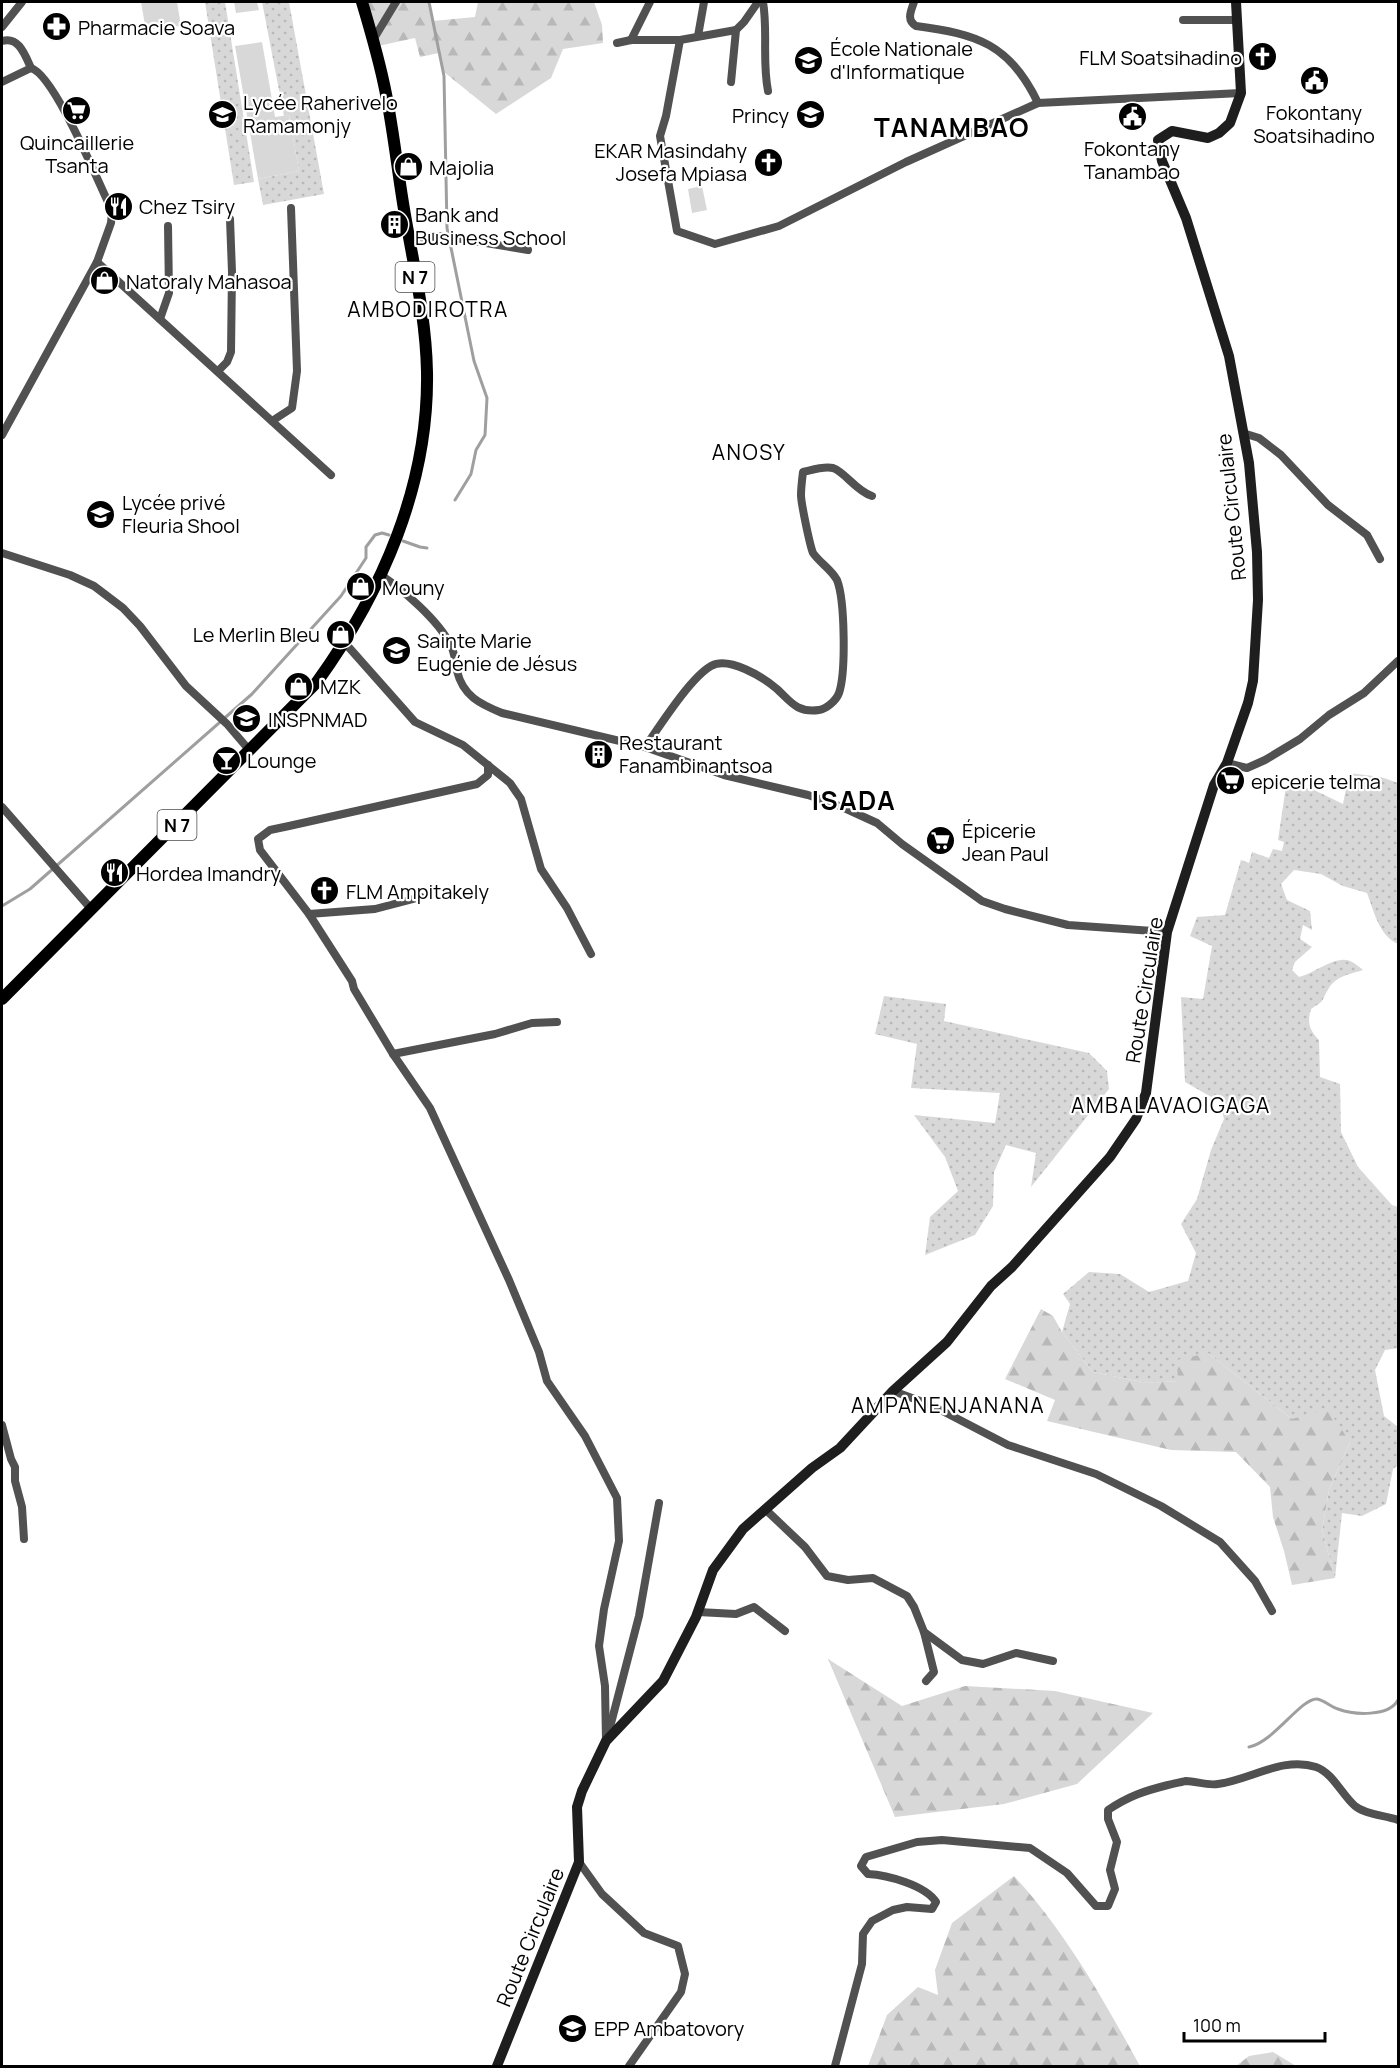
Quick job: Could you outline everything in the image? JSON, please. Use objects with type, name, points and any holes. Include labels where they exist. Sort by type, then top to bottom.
[{"type":"main road","name":"N 7","points":[[2,999],[317,682],[345,643],[389,560],[418,464],[426,418],[427,372],[424,330],[386,94],[362,2]]},
{"type":"street","points":[[2,27],[22,2]]},
{"type":"street","points":[[373,40],[396,2]]},
{"type":"street","points":[[631,40],[650,2]]},
{"type":"street","points":[[698,36],[704,2]]},
{"type":"street","points":[[617,43],[631,40],[680,40],[736,30],[758,2]]},
{"type":"street","points":[[763,2],[766,18],[765,76],[768,91]]},
{"type":"street","points":[[914,2],[910,17],[912,23],[916,26],[949,30],[1001,51],[1018,67],[1038,103]]},
{"type":"street","name":"Route Circulaire","points":[[497,2067],[579,1863],[577,1807],[582,1791],[606,1741],[663,1681],[698,1612],[713,1570],[743,1529],[812,1468],[840,1448],[892,1391],[947,1342],[991,1286],[1012,1267],[1110,1157],[1136,1119],[1146,1092],[1167,932],[1214,785],[1227,763],[1248,703],[1252,681],[1258,600],[1257,552],[1249,463],[1229,356],[1186,218],[1162,161],[1158,140],[1172,131],[1208,138],[1219,134],[1230,123],[1241,93],[1236,2]]},
{"type":"street","points":[[1183,20],[1236,20]]},
{"type":"street","points":[[731,81],[736,30]]},
{"type":"street","points":[[2,41],[7,39],[16,42],[31,68]]},
{"type":"street","points":[[680,40],[660,136],[677,231],[715,244],[779,226],[906,162],[1038,103],[1241,93]]},
{"type":"street","points":[[2,82],[31,68],[37,70],[47,80],[80,141],[112,212],[111,223],[96,262],[2,435]]},
{"type":"street","points":[[272,421],[292,408],[297,371],[291,208]]},
{"type":"street","points":[[218,371],[227,362],[231,352],[230,219]]},
{"type":"street","points":[[160,319],[169,293],[168,225]]},
{"type":"street","points":[[409,239],[443,236],[528,250]]},
{"type":"street","points":[[96,262],[332,475]]},
{"type":"street","points":[[1243,433],[1259,438],[1281,455],[1328,505],[1367,535],[1380,559]]},
{"type":"street","points":[[645,747],[670,710],[693,682],[712,665],[727,663],[744,668],[775,687],[796,707],[811,711],[825,709],[838,696],[844,644],[838,582],[831,570],[813,553],[801,497],[803,472],[824,468],[834,469],[862,493],[872,496]]},
{"type":"street","points":[[2,553],[70,574],[94,586],[123,608],[140,626],[186,686],[227,724],[250,751]]},
{"type":"street","points":[[381,575],[405,592],[445,635],[451,645],[458,675],[467,694],[480,704],[502,713],[645,747],[724,775],[808,795],[842,807],[877,823],[902,844],[982,901],[1068,925],[1167,932]]},
{"type":"street","points":[[345,643],[415,722],[463,745],[510,783],[521,799],[542,869],[567,908],[591,954]]},
{"type":"street","points":[[1227,763],[1247,768],[1265,760],[1300,739],[1346,703],[1364,693],[1398,661]]},
{"type":"street","points":[[488,765],[488,775],[477,784],[270,830],[258,839],[260,850],[309,914],[352,981],[354,989],[393,1054],[429,1108],[460,1172],[539,1352],[547,1381],[585,1436],[617,1498],[619,1541],[604,1609],[599,1646],[605,1686],[606,1741]]},
{"type":"street","points":[[3,812],[92,910]]},
{"type":"street","points":[[309,914],[375,909],[421,897]]},
{"type":"street","points":[[393,1054],[495,1034],[532,1023],[557,1022]]},
{"type":"street","points":[[892,1391],[931,1405],[1008,1444],[1096,1474],[1161,1506],[1220,1542],[1255,1581],[1272,1611]]},
{"type":"street","points":[[2,1425],[15,1467],[15,1481],[22,1508],[24,1539]]},
{"type":"street","points":[[606,1741],[639,1616],[659,1503]]},
{"type":"street","points":[[765,1509],[805,1547],[827,1576],[848,1580],[873,1578],[907,1596],[924,1632],[934,1672],[926,1681]]},
{"type":"street","points":[[698,1612],[736,1614],[754,1607],[785,1631]]},
{"type":"street","points":[[924,1632],[962,1660],[982,1664],[1016,1653],[1053,1661]]},
{"type":"street","points":[[835,2067],[862,1964],[863,1934],[872,1921],[893,1910],[907,1907],[932,1909],[936,1902],[929,1894],[886,1875],[868,1874],[861,1866],[866,1857],[917,1842],[942,1840],[1030,1848],[1067,1873],[1096,1906],[1108,1906],[1115,1889],[1110,1870],[1117,1842],[1108,1819],[1108,1810],[1138,1792],[1186,1781],[1215,1785],[1239,1780],[1263,1770],[1305,1765],[1318,1768],[1332,1779],[1354,1805],[1364,1811],[1398,1820]]},
{"type":"street","points":[[579,1863],[602,1894],[644,1933],[678,1947],[685,1974],[681,1992],[630,2067]]},
{"type":"green space","points":[[141,2],[177,2],[181,26],[149,29],[145,25]]},
{"type":"green space","points":[[205,2],[225,2],[254,182],[234,185]]},
{"type":"green space","points":[[234,2],[257,2],[259,10],[236,13]]},
{"type":"green space","points":[[262,2],[289,2],[324,194],[263,205],[258,179],[299,171],[289,115],[284,116]]},
{"type":"green space","points":[[366,2],[428,2],[433,21],[475,17],[478,2],[594,2],[602,25],[603,43],[563,49],[551,78],[496,114],[444,72],[439,53],[420,57],[415,38],[378,46]]},
{"type":"green space","points":[[262,42],[275,117],[289,115],[299,171],[258,179],[235,46]]},
{"type":"green space","points":[[702,186],[707,210],[692,213],[688,189]]},
{"type":"green space","points":[[1349,773],[1381,777],[1398,783],[1398,944],[1382,929],[1367,893],[1343,886],[1321,874],[1294,870],[1281,884],[1287,900],[1310,911],[1312,930],[1303,925],[1300,939],[1312,947],[1295,962],[1292,970],[1299,977],[1344,960],[1352,962],[1363,970],[1344,976],[1332,984],[1321,1002],[1311,1009],[1309,1022],[1313,1033],[1319,1040],[1320,1077],[1340,1084],[1341,1132],[1358,1167],[1392,1205],[1398,1207],[1398,1348],[1385,1350],[1375,1370],[1384,1416],[1398,1427],[1398,1465],[1393,1469],[1386,1504],[1362,1516],[1342,1513],[1335,1578],[1322,1530],[1329,1490],[1350,1442],[1292,1419],[1208,1353],[1179,1381],[1147,1383],[1093,1372],[1062,1332],[1070,1304],[1063,1294],[1089,1272],[1120,1274],[1149,1292],[1188,1281],[1196,1253],[1181,1224],[1197,1199],[1211,1150],[1224,1119],[1220,1102],[1185,1082],[1181,997],[1203,999],[1212,946],[1190,936],[1197,917],[1225,915],[1241,860],[1249,863],[1252,852],[1269,858],[1273,849],[1282,851],[1284,842],[1278,840],[1286,786],[1312,789],[1343,804]]},
{"type":"green space","points":[[884,996],[946,1004],[944,1021],[1089,1053],[1107,1071],[1109,1089],[1031,1187],[1036,1153],[1006,1145],[994,1172],[993,1206],[975,1235],[925,1255],[930,1217],[958,1191],[945,1157],[914,1115],[995,1123],[1000,1093],[911,1088],[917,1044],[875,1034]]},
{"type":"green space","points":[[1041,1309],[1053,1316],[1062,1332],[1093,1372],[1147,1383],[1178,1381],[1177,1360],[1208,1353],[1292,1419],[1328,1409],[1350,1442],[1329,1490],[1322,1530],[1335,1578],[1292,1585],[1273,1517],[1270,1487],[1236,1452],[1171,1450],[1047,1421],[1055,1400],[1005,1379]]},
{"type":"green space","points":[[828,1659],[902,1706],[965,1686],[1055,1691],[1153,1713],[1077,1784],[1004,1804],[895,1817]]},
{"type":"green space","points":[[1014,1876],[1033,1897],[1067,1943],[1098,1991],[1140,2066],[868,2066],[887,2015],[918,1987],[938,1995],[935,1970],[952,1923]]},
{"type":"green space","points":[[1273,2052],[1296,2066],[1236,2066],[1249,2056]]},
{"type":"waterway","points":[[429,2],[444,76],[447,228],[474,361],[487,398],[485,435],[476,450],[471,474],[455,500]]},
{"type":"waterway","points":[[2,906],[30,889],[252,694],[341,596],[366,558],[366,547],[375,535],[382,533],[389,535]]},
{"type":"waterway","points":[[403,541],[427,548]]},
{"type":"waterway","points":[[1249,1747],[1268,1737],[1303,1705],[1317,1699],[1353,1713],[1379,1712],[1393,1706],[1398,1700]]},
{"type":"place","name":"Pharmacie Soava","points":[[57,27]]},
{"type":"place","name":"FLM Soatsihadino","points":[[1263,57]]},
{"type":"place","name":"École Nationale d'Informatique","points":[[809,60]]},
{"type":"place","name":"Fokontany Soatsihadino","points":[[1314,81]]},
{"type":"place","name":"Quincaillerie Tsanta","points":[[77,111]]},
{"type":"place","name":"Lycée Raherivelo Ramamonjy","points":[[222,114]]},
{"type":"place","name":"Princy","points":[[810,115]]},
{"type":"place","name":"Fokontany Tanambao","points":[[1132,117]]},
{"type":"place","name":"EKAR Masindahy Josefa Mpiasa","points":[[768,162]]},
{"type":"place","name":"Majolia","points":[[408,167]]},
{"type":"place","name":"Chez Tsiry","points":[[118,206]]},
{"type":"place","name":"Bank and Business School","points":[[394,225]]},
{"type":"place","name":"Natoraly Mahasoa","points":[[105,281]]},
{"type":"place","name":"Lycée privé Fleuria Shool","points":[[101,514]]},
{"type":"place","name":"Mouny","points":[[361,587]]},
{"type":"place","name":"Le Merlin Bleu","points":[[341,634]]},
{"type":"place","name":"Sainte Marie Eugénie de Jésus","points":[[396,651]]},
{"type":"place","name":"MZK","points":[[299,686]]},
{"type":"place","name":"INSPNMAD","points":[[247,719]]},
{"type":"place","name":"Restaurant Fanambinantsoa","points":[[598,754]]},
{"type":"place","name":"Lounge","points":[[226,760]]},
{"type":"place","name":"epicerie telma","points":[[1230,781]]},
{"type":"place","name":"Épicerie Jean Paul","points":[[941,841]]},
{"type":"place","name":"Hordea Imandry","points":[[115,873]]},
{"type":"place","name":"FLM Ampitakely","points":[[325,891]]},
{"type":"place","name":"EPP Ambatovory","points":[[573,2028]]},
{"type":"district","name":"TANAMBAO","points":[[952,127]]},
{"type":"district","name":"AMBODIROTRA","points":[[428,309]]},
{"type":"district","name":"ANOSY","points":[[749,452]]},
{"type":"district","name":"ISADA","points":[[854,800]]},
{"type":"district","name":"AMBALAVAOIGAGA","points":[[1171,1105]]},
{"type":"district","name":"AMPANENJANANA","points":[[948,1405]]}]
